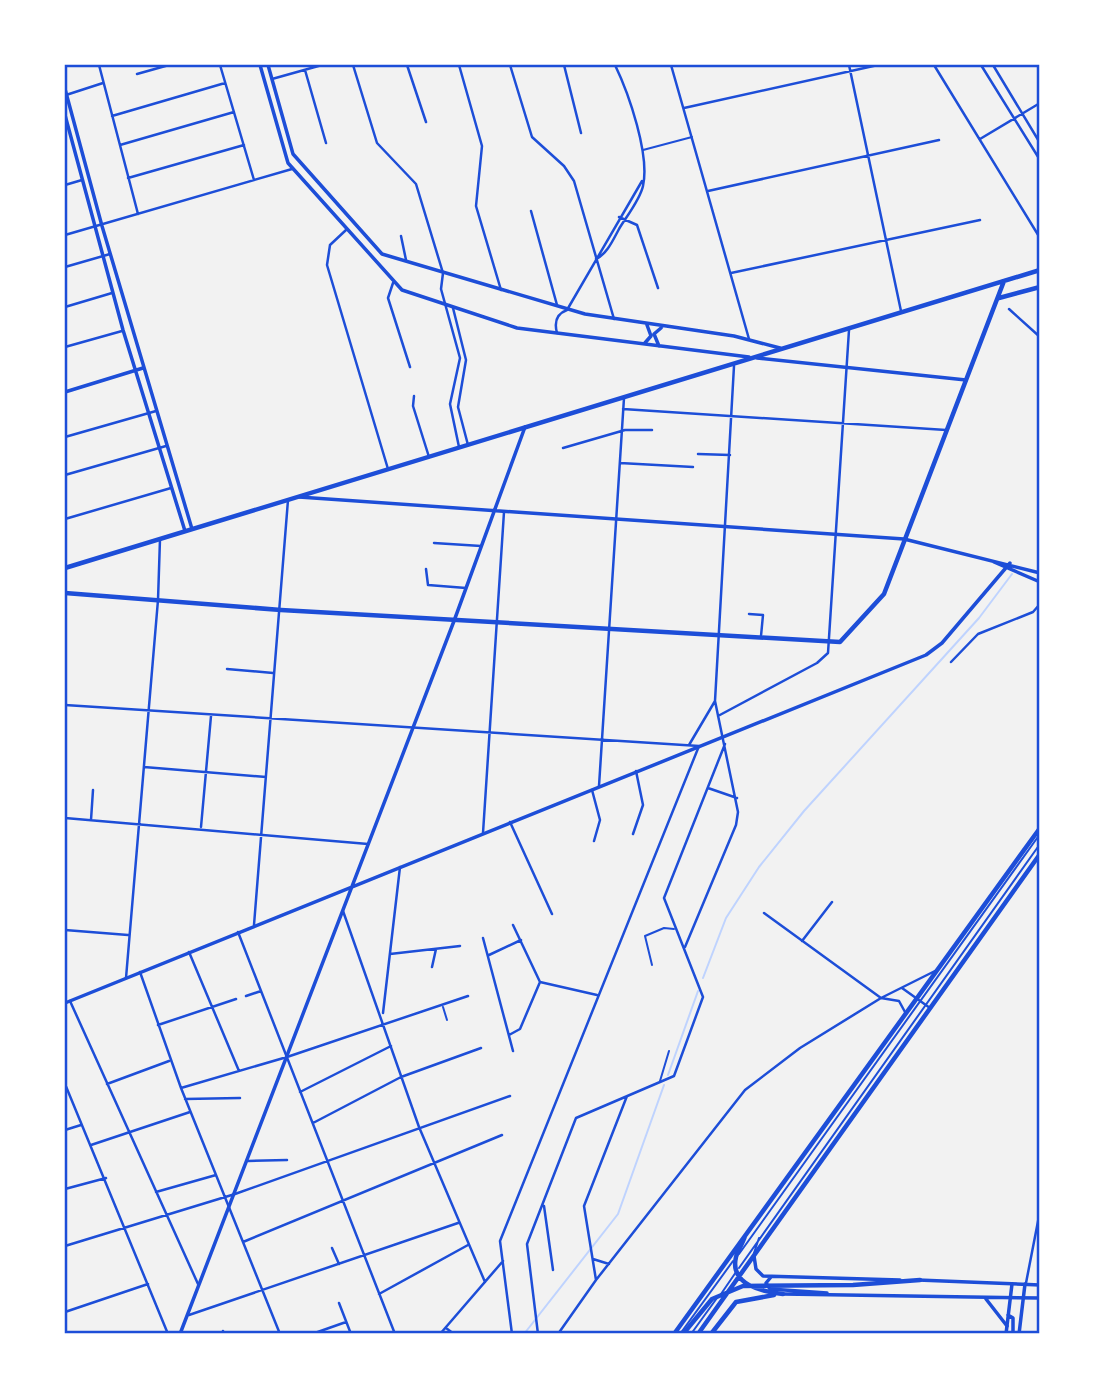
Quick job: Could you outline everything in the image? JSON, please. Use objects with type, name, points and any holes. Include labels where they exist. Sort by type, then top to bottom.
[{"type":"main road","points":[[65,568],[849,326],[1040,270]]},
{"type":"main road","points":[[65,593],[454,621],[830,644],[840,642],[884,594],[1004,281]]},
{"type":"main road","points":[[998,299],[1040,287]]},
{"type":"main road","points":[[674,1334],[906,1015],[920,1000],[939,969],[1040,828]]},
{"type":"main road","points":[[698,1334],[738,1272],[754,1254],[1040,856]]},
{"type":"main road","points":[[747,1232],[736,1258],[738,1272],[748,1285],[758,1290],[783,1294]]},
{"type":"main road","points":[[682,1334],[712,1299],[743,1286],[853,1285],[920,1280]]},
{"type":"main road","points":[[711,1334],[736,1302],[783,1294]]},
{"type":"street","points":[[99,65],[138,215]]},
{"type":"street","points":[[137,74],[169,65]]},
{"type":"street","points":[[220,65],[254,180]]},
{"type":"street","points":[[260,65],[284,152],[292,169],[393,283],[411,294],[517,328],[660,347],[966,380]]},
{"type":"street","points":[[268,65],[293,154],[373,247],[392,259],[567,310],[614,320],[749,339],[780,348]]},
{"type":"street","points":[[272,79],[321,65]]},
{"type":"street","points":[[353,65],[377,143],[416,184],[443,273],[441,289],[460,358],[450,404],[460,447]]},
{"type":"street","points":[[407,65],[426,122]]},
{"type":"street","points":[[459,65],[482,146],[475,206],[501,290]]},
{"type":"street","points":[[510,65],[532,137],[564,166],[574,181],[614,320]]},
{"type":"street","points":[[564,65],[581,133]]},
{"type":"street","points":[[596,259],[603,256],[643,187],[643,150],[615,65]]},
{"type":"street","points":[[671,65],[749,339]]},
{"type":"street","points":[[849,65],[901,311]]},
{"type":"street","points":[[684,108],[878,65]]},
{"type":"street","points":[[934,65],[1040,238]]},
{"type":"street","points":[[981,65],[1040,160]]},
{"type":"street","points":[[993,65],[1040,143]]},
{"type":"street","points":[[305,70],[326,143]]},
{"type":"street","points":[[66,95],[104,83]]},
{"type":"street","points":[[112,117],[225,83]]},
{"type":"street","points":[[65,89],[110,254],[192,529]]},
{"type":"street","points":[[980,139],[1040,103]]},
{"type":"street","points":[[120,145],[234,111]]},
{"type":"street","points":[[65,115],[123,330],[185,531]]},
{"type":"street","points":[[643,150],[692,136]]},
{"type":"street","points":[[708,191],[939,140]]},
{"type":"street","points":[[65,146],[72,144]]},
{"type":"street","points":[[128,178],[244,145]]},
{"type":"street","points":[[65,235],[292,169]]},
{"type":"street","points":[[556,333],[555,321],[567,310],[643,179]]},
{"type":"street","points":[[65,185],[82,180]]},
{"type":"street","points":[[314,193],[321,187]]},
{"type":"street","points":[[531,211],[558,307]]},
{"type":"street","points":[[619,217],[637,225],[658,288]]},
{"type":"street","points":[[731,273],[980,220]]},
{"type":"street","points":[[346,230],[330,245],[327,265],[388,470]]},
{"type":"street","points":[[401,236],[407,263]]},
{"type":"street","points":[[65,267],[110,254]]},
{"type":"street","points":[[393,283],[388,298],[410,367]]},
{"type":"street","points":[[65,307],[113,293]]},
{"type":"street","points":[[453,307],[466,360],[458,407],[468,445]]},
{"type":"street","points":[[1009,309],[1040,338]]},
{"type":"street","points":[[642,344],[651,337],[648,325]]},
{"type":"street","points":[[718,716],[817,663],[828,653],[849,326]]},
{"type":"street","points":[[660,347],[654,342],[654,334],[663,327]]},
{"type":"street","points":[[65,347],[123,330]]},
{"type":"street","points":[[1034,332],[1040,330]]},
{"type":"street","points":[[685,947],[736,825],[737,798],[715,701],[727,526],[734,363]]},
{"type":"street","points":[[65,391],[143,368]]},
{"type":"street","points":[[414,397],[413,406],[429,457]]},
{"type":"street","points":[[599,786],[624,397]]},
{"type":"street","points":[[623,409],[946,430]]},
{"type":"street","points":[[65,437],[156,411]]},
{"type":"street","points":[[180,1334],[454,621],[524,427]]},
{"type":"street","points":[[563,448],[622,431],[652,430]]},
{"type":"street","points":[[65,475],[167,446]]},
{"type":"street","points":[[698,454],[730,455]]},
{"type":"street","points":[[620,463],[693,467]]},
{"type":"street","points":[[65,519],[171,488]]},
{"type":"street","points":[[298,497],[904,538],[1010,563],[1040,573]]},
{"type":"street","points":[[254,925],[288,500]]},
{"type":"street","points":[[483,833],[504,512]]},
{"type":"street","points":[[126,978],[158,600],[160,539]]},
{"type":"street","points":[[434,542],[481,546]]},
{"type":"street","points":[[989,559],[1040,582]]},
{"type":"street","points":[[65,1003],[935,650],[1010,563]]},
{"type":"street","points":[[426,569],[428,584],[466,589]]},
{"type":"street","points":[[951,662],[978,634],[1033,612],[1040,604]]},
{"type":"street","points":[[749,614],[763,615],[761,639]]},
{"type":"street","points":[[227,669],[274,674]]},
{"type":"street","points":[[689,745],[715,701]]},
{"type":"street","points":[[65,705],[699,746]]},
{"type":"street","points":[[201,828],[211,716]]},
{"type":"street","points":[[538,1334],[527,1249],[578,1115],[674,1076],[703,997],[664,898],[725,744]]},
{"type":"street","points":[[513,1334],[500,1241],[699,746]]},
{"type":"street","points":[[144,767],[266,777]]},
{"type":"street","points":[[633,834],[643,805],[636,771]]},
{"type":"street","points":[[708,788],[737,798]]},
{"type":"street","points":[[592,789],[600,820],[594,841]]},
{"type":"street","points":[[91,820],[93,790]]},
{"type":"street","points":[[65,818],[368,844]]},
{"type":"street","points":[[510,822],[552,914]]},
{"type":"street","points":[[682,1334],[1040,834]]},
{"type":"street","points":[[691,1334],[738,1272],[760,1234],[1040,844]]},
{"type":"street","points":[[382,1016],[400,866]]},
{"type":"street","points":[[802,941],[832,902]]},
{"type":"street","points":[[343,911],[419,1127],[485,1282]]},
{"type":"street","points":[[764,914],[881,998],[899,1001],[906,1015]]},
{"type":"street","points":[[509,1035],[520,1029],[540,982],[513,925]]},
{"type":"street","points":[[652,965],[645,936],[664,928],[676,928]]},
{"type":"street","points":[[65,930],[129,936]]},
{"type":"street","points":[[238,932],[395,1334]]},
{"type":"street","points":[[483,938],[513,1051]]},
{"type":"street","points":[[488,955],[521,940]]},
{"type":"street","points":[[390,954],[460,946]]},
{"type":"street","points":[[432,967],[436,949]]},
{"type":"street","points":[[189,952],[239,1071]]},
{"type":"street","points":[[558,1334],[608,1264],[744,1090],[800,1048],[881,998],[939,969]]},
{"type":"street","points":[[140,972],[180,1088],[280,1334]]},
{"type":"street","points":[[540,982],[597,995]]},
{"type":"street","points":[[902,988],[930,1009]]},
{"type":"street","points":[[246,996],[261,991]]},
{"type":"street","points":[[180,1088],[287,1057],[468,996]]},
{"type":"street","points":[[158,1025],[236,999]]},
{"type":"street","points":[[70,1000],[199,1287]]},
{"type":"street","points":[[443,1006],[447,1020]]},
{"type":"street","points":[[300,1092],[391,1046]]},
{"type":"street","points":[[313,1123],[401,1077],[481,1048]]},
{"type":"street","points":[[659,1082],[669,1051]]},
{"type":"street","points":[[107,1084],[170,1060]]},
{"type":"street","points":[[65,1084],[106,1178],[168,1334]]},
{"type":"street","points":[[65,1246],[225,1198],[510,1096]]},
{"type":"street","points":[[596,1280],[584,1206],[627,1096]]},
{"type":"street","points":[[185,1099],[240,1098]]},
{"type":"street","points":[[91,1145],[190,1112]]},
{"type":"street","points":[[65,1130],[82,1125]]},
{"type":"street","points":[[243,1242],[502,1135]]},
{"type":"street","points":[[248,1161],[287,1160]]},
{"type":"street","points":[[156,1192],[216,1175]]},
{"type":"street","points":[[65,1189],[106,1178]]},
{"type":"street","points":[[544,1203],[553,1270]]},
{"type":"street","points":[[1019,1334],[1040,1211]]},
{"type":"street","points":[[188,1315],[458,1223]]},
{"type":"street","points":[[760,1234],[754,1254],[759,1273],[773,1277],[1040,1285]]},
{"type":"street","points":[[379,1294],[468,1245]]},
{"type":"street","points":[[332,1248],[339,1264]]},
{"type":"street","points":[[592,1257],[608,1264]]},
{"type":"street","points":[[440,1334],[503,1261]]},
{"type":"street","points":[[773,1277],[766,1283],[771,1289],[843,1295]]},
{"type":"street","points":[[65,1312],[148,1284]]},
{"type":"street","points":[[1006,1334],[1012,1284]]},
{"type":"street","points":[[783,1294],[1040,1298]]},
{"type":"street","points":[[985,1297],[1007,1326]]},
{"type":"street","points":[[339,1303],[351,1334]]},
{"type":"street","points":[[1008,1315],[1013,1318],[1013,1334]]},
{"type":"street","points":[[312,1334],[346,1322]]},
{"type":"street","points":[[446,1328],[454,1334]]},
{"type":"waterway","points":[[703,978],[726,918],[759,867],[804,811],[979,618],[1012,574]]},
{"type":"waterway","points":[[668,1075],[698,991]]},
{"type":"waterway","points":[[524,1334],[618,1214],[664,1085]]}]
